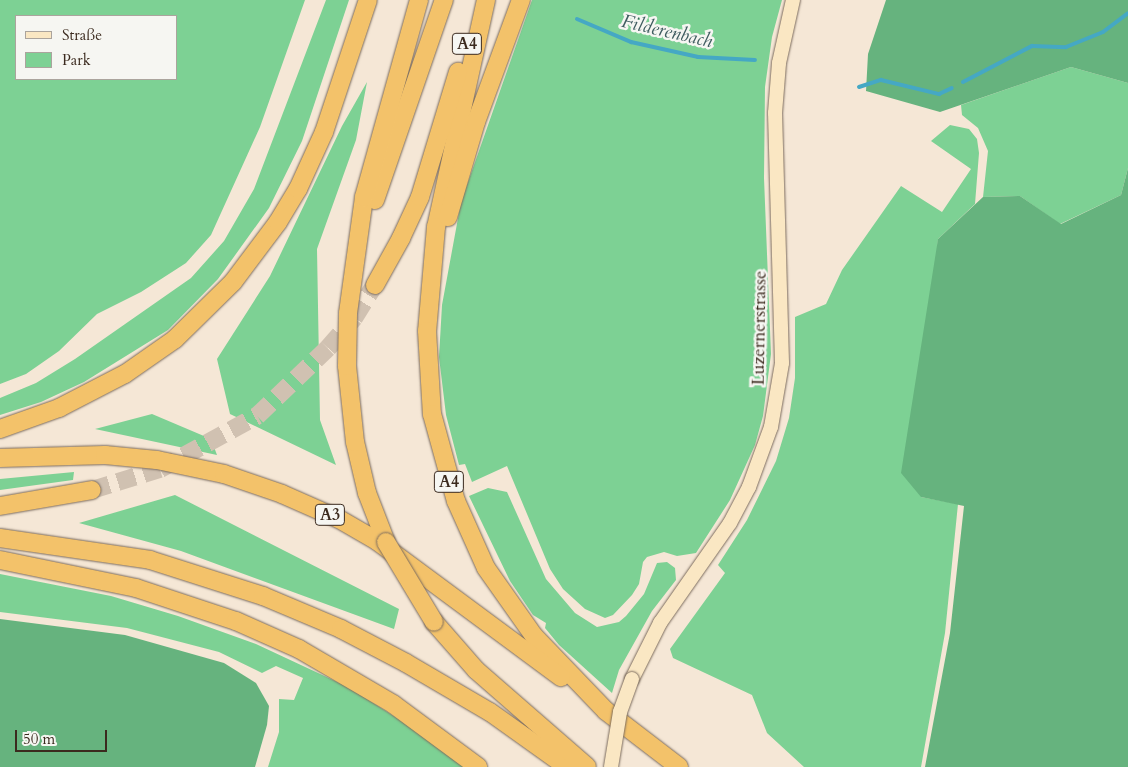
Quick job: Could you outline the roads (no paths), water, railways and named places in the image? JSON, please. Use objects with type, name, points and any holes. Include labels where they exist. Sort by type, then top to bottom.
[{"type":"highway","points":[[0,429],[59,408],[132,369],[191,326],[233,282],[278,222],[302,182],[324,132],[368,0]]},
{"type":"highway","points":[[351,285],[374,159],[419,0]]},
{"type":"highway","name":"A4","points":[[444,0],[388,156],[351,285],[347,374],[350,413],[362,474],[386,542],[434,622],[476,670],[587,767]]},
{"type":"highway","name":"A4","points":[[375,285],[402,238],[420,197],[480,0]]},
{"type":"highway","name":"A4","points":[[486,0],[442,193],[428,308],[427,353],[432,414],[443,462],[464,520],[486,568],[520,618],[606,711]]},
{"type":"highway","points":[[428,308],[461,168],[521,0]]},
{"type":"highway","name":"A3","points":[[0,458],[105,455],[158,460],[224,474],[282,494],[339,519],[377,541],[679,767]]},
{"type":"highway","points":[[0,506],[92,490]]},
{"type":"highway","points":[[0,538],[150,560],[263,596],[340,629],[406,663],[490,712],[568,767]]},
{"type":"highway","points":[[0,560],[84,575],[188,603],[299,649],[393,704],[478,767]]},
{"type":"main road","name":"Luzernerstrasse","points":[[611,767],[619,719],[632,679],[660,623],[730,523],[749,487],[771,427],[782,363],[775,113],[779,63],[793,0]]},
{"type":"waterway","name":"Filderenbach","points":[[963,82],[1032,46],[1066,47],[1103,32],[1128,13]]},
{"type":"waterway","name":"Filderenbach","points":[[577,19],[631,42],[698,57],[755,60]]},
{"type":"waterway","name":"Filderenbach","points":[[859,87],[881,80],[939,94],[952,88]]},
{"type":"tunnel","points":[[92,490],[160,469],[257,416],[328,348],[354,318],[375,285]]}]
